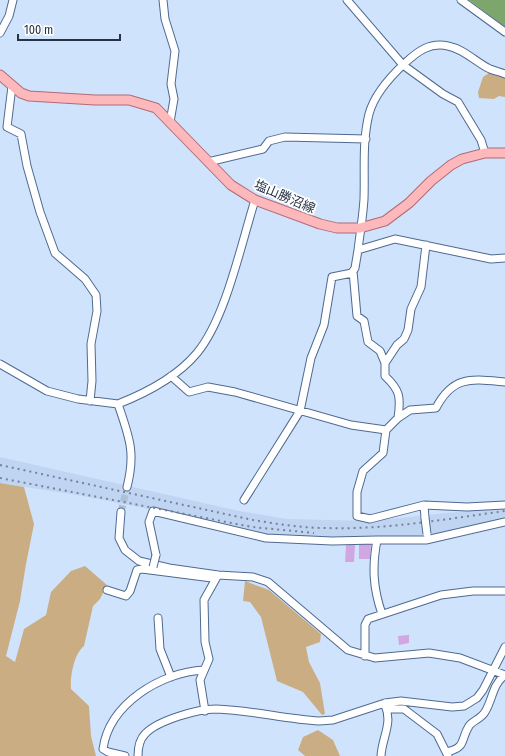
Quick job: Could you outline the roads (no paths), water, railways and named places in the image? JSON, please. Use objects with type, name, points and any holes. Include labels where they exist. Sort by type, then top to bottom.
[{"type":"main road","name":"塩山勝沼線","points":[[0,75],[21,93],[29,96],[95,100],[129,100],[156,108],[231,184],[255,200],[320,224],[337,228],[360,228],[385,221],[398,212],[431,181],[451,165],[462,159],[485,152],[505,153]]},
{"type":"street","points":[[0,33],[9,16],[13,0]]},
{"type":"street","points":[[163,0],[165,19],[174,51],[171,84],[174,99],[170,122]]},
{"type":"street","points":[[347,0],[403,65],[443,94],[458,102],[481,140],[485,152]]},
{"type":"street","points":[[461,0],[505,32]]},
{"type":"street","points":[[398,418],[400,397],[394,385],[385,376],[385,363],[380,351],[368,342],[364,321],[357,316],[353,271],[358,250],[364,200],[366,139],[369,113],[380,92],[403,65],[418,52],[428,46],[449,46],[474,58],[490,69],[505,74]]},
{"type":"street","points":[[12,86],[7,127],[22,134],[28,166],[46,231],[59,258],[85,279],[96,295],[96,317],[91,344],[92,381],[90,401]]},
{"type":"street","points":[[208,162],[263,149],[269,141],[285,137],[366,139]]},
{"type":"street","points":[[0,364],[47,391],[90,401],[118,404],[143,394],[171,376],[196,354],[213,327],[226,293],[255,200]]},
{"type":"street","points":[[358,250],[395,239],[490,259],[505,258]]},
{"type":"street","points":[[385,363],[408,330],[411,309],[421,288],[426,245]]},
{"type":"street","points":[[244,500],[300,411],[311,358],[324,325],[332,277],[352,273],[353,271]]},
{"type":"street","points":[[171,376],[190,392],[208,387],[235,392],[351,425],[386,430]]},
{"type":"street","points":[[505,382],[469,380],[457,382],[441,397],[436,408],[410,410],[398,418],[386,430],[383,453],[363,471],[357,492],[357,516],[370,519],[424,504],[467,507],[505,506]]},
{"type":"street","points":[[118,404],[130,443],[132,455],[131,470],[127,487]]},
{"type":"street","points":[[424,504],[427,537]]},
{"type":"street","points":[[153,568],[156,555],[149,522],[153,511],[266,538],[332,541],[427,537],[505,522]]},
{"type":"street","points":[[121,512],[119,538],[125,550],[139,561],[217,577]]},
{"type":"street","points":[[377,540],[373,562],[375,590],[382,614]]},
{"type":"street","points":[[107,590],[126,596],[130,591],[137,570],[153,568],[188,576],[252,577],[268,582],[348,650],[375,658],[429,653],[460,658],[505,675]]},
{"type":"street","points":[[206,711],[200,680],[209,659],[205,642],[204,600],[217,577]]},
{"type":"street","points":[[365,656],[365,625],[368,619],[441,595],[473,591],[505,591]]},
{"type":"street","points":[[158,618],[160,649],[171,678]]},
{"type":"street","points":[[138,756],[138,746],[145,734],[163,722],[216,709],[320,721],[333,720],[384,703],[401,701],[452,707],[464,706],[477,698],[483,690],[505,647]]},
{"type":"street","points":[[125,756],[108,752],[103,749],[105,736],[112,723],[139,693],[185,672],[204,670]]},
{"type":"street","points":[[384,703],[391,709],[404,709],[436,734],[448,754],[458,750],[462,746],[469,726],[484,713],[494,687],[498,680],[505,675]]},
{"type":"street","points":[[381,756],[388,727],[389,713],[384,703]]},
{"type":"tunnel","points":[[121,512],[127,487]]},
{"type":"railway","points":[[0,465],[253,520],[299,527],[348,528],[393,526],[505,511]]},
{"type":"railway","points":[[0,478],[252,527],[314,533]]}]
